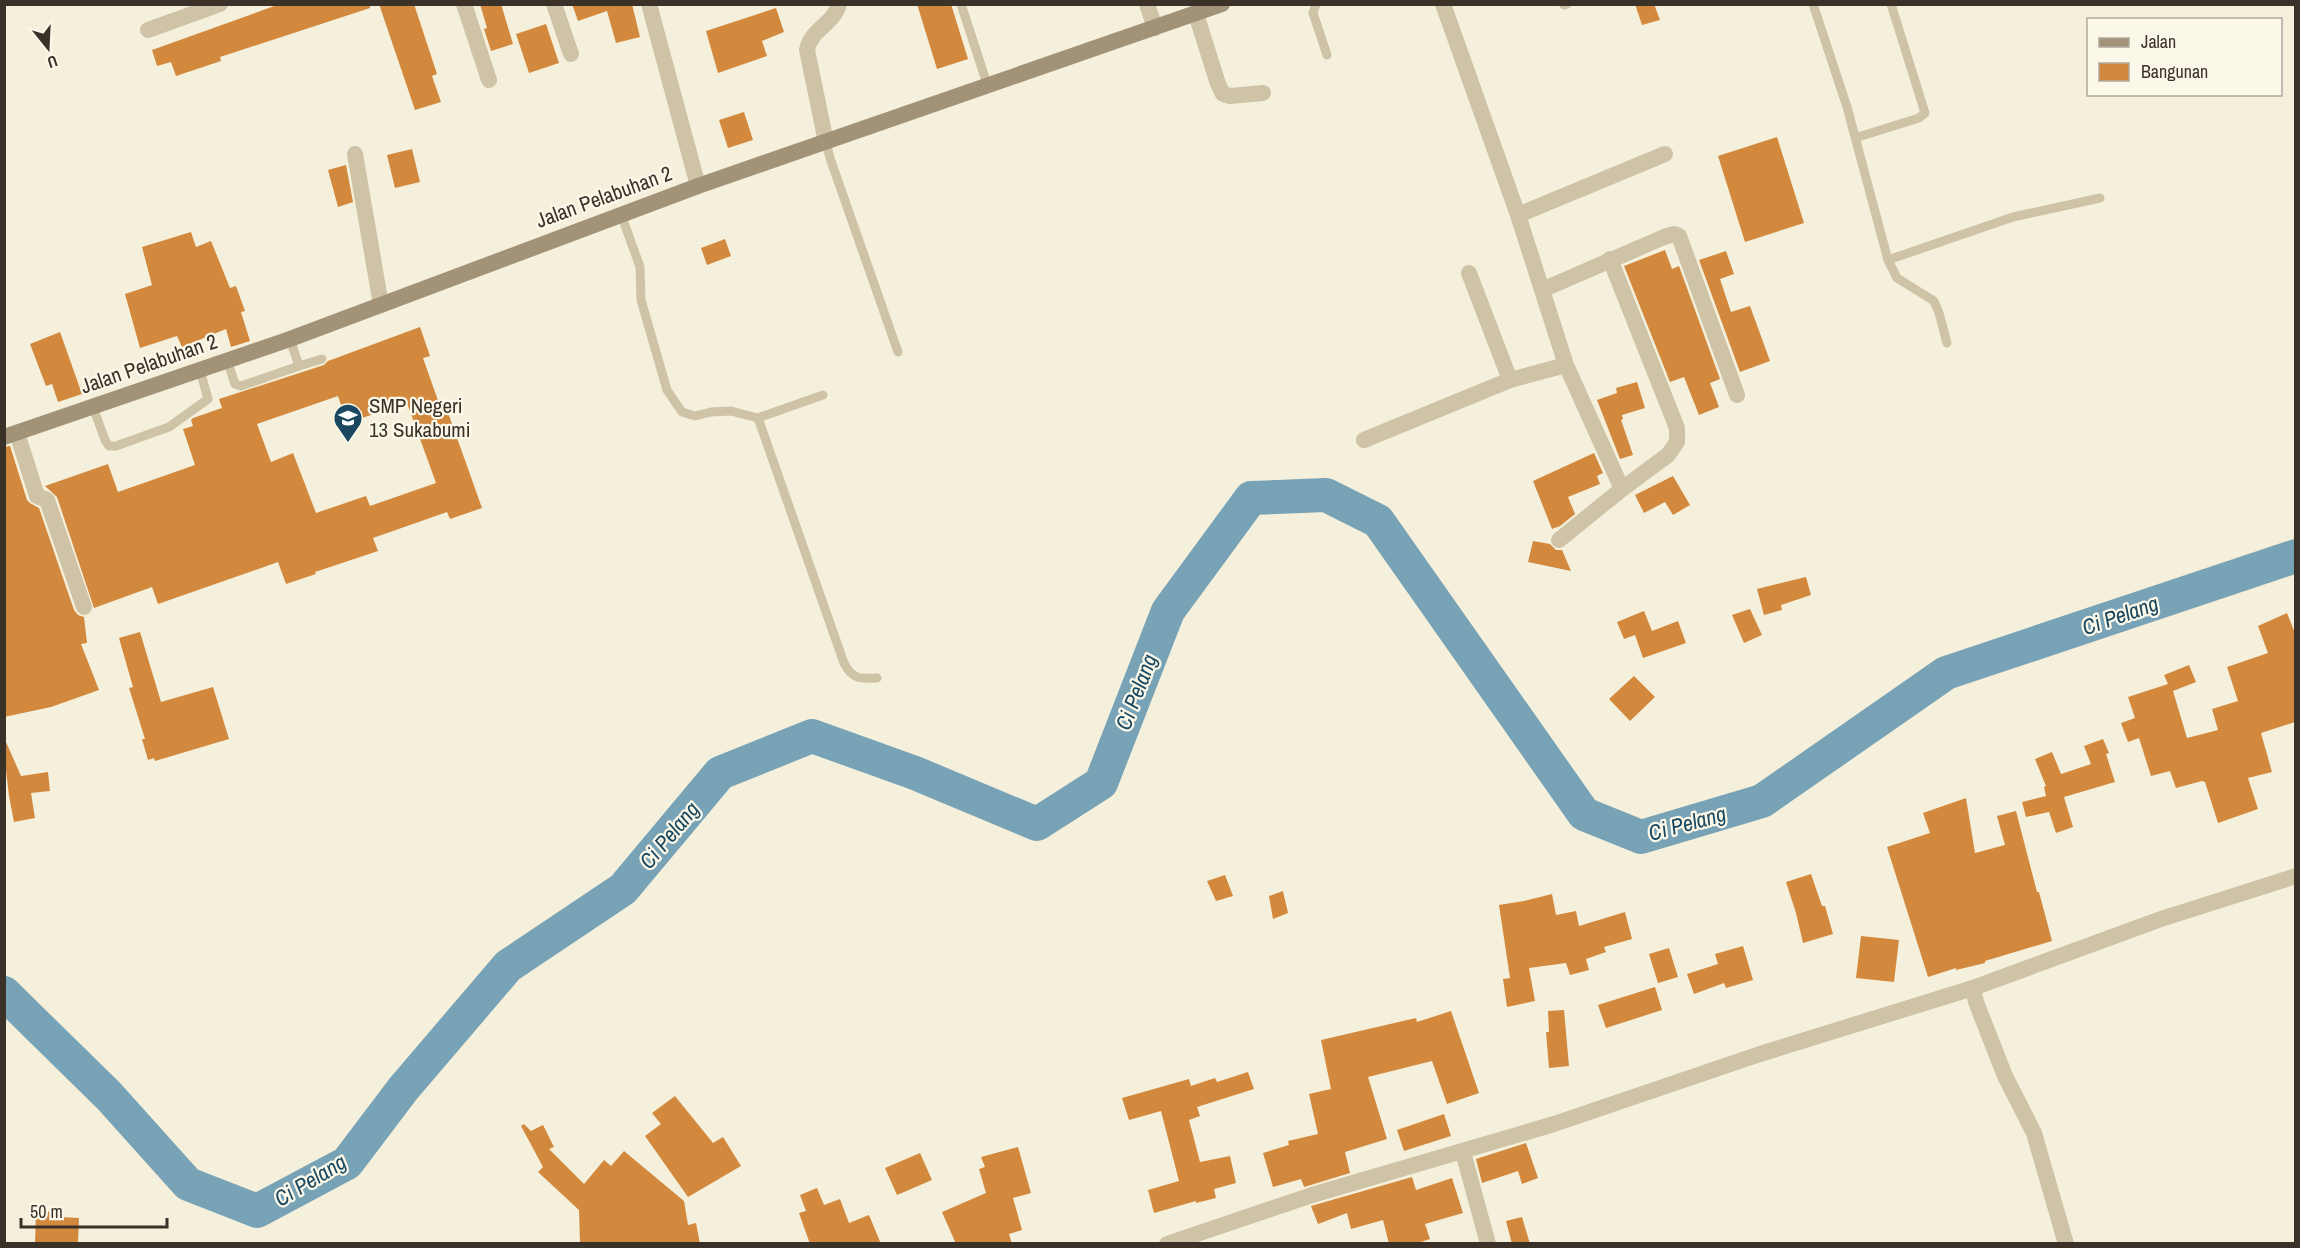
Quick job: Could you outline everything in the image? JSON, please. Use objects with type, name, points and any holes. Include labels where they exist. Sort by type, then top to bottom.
[{"type":"main road","name":"Jalan Pelabuhan 2","points":[[11,435],[290,339],[698,186],[1222,4]]},
{"type":"street","points":[[148,30],[220,4]]},
{"type":"street","points":[[464,4],[489,80]]},
{"type":"street","points":[[554,4],[571,54]]},
{"type":"street","points":[[649,4],[698,186]]},
{"type":"street","points":[[826,142],[807,50],[812,36],[832,18],[838,4]]},
{"type":"street","points":[[1147,4],[1155,28]]},
{"type":"street","points":[[1443,4],[1518,215],[1566,365],[1622,489]]},
{"type":"street","points":[[1196,14],[1223,94],[1230,96],[1263,93]]},
{"type":"street","points":[[356,154],[381,305]]},
{"type":"street","points":[[1518,215],[1665,154]]},
{"type":"street","points":[[1542,290],[1664,237],[1674,234],[1679,236],[1737,395]]},
{"type":"street","points":[[1559,540],[1668,455],[1675,448],[1678,435],[1610,259]]},
{"type":"street","points":[[1468,273],[1510,380]]},
{"type":"street","points":[[1364,440],[1510,380],[1566,365]]},
{"type":"street","points":[[11,435],[37,496],[47,500],[84,607]]},
{"type":"street","points":[[1167,1244],[1312,1195],[1463,1152],[1624,1101],[1787,1045],[1973,988],[2161,919],[2295,877]]},
{"type":"street","points":[[1973,988],[1976,1002],[2005,1076],[2034,1133],[2066,1244]]},
{"type":"street","points":[[1463,1152],[1488,1244]]},
{"type":"lane","points":[[961,4],[988,87]]},
{"type":"lane","points":[[1813,4],[1855,138],[1888,260],[1897,278],[1934,301],[1940,312],[1947,343]]},
{"type":"lane","points":[[1855,138],[1920,118],[1925,113],[1891,4]]},
{"type":"lane","points":[[1318,5],[1313,13],[1327,55]]},
{"type":"lane","points":[[826,142],[898,352]]},
{"type":"lane","points":[[1888,260],[2013,217],[2100,198]]},
{"type":"lane","points":[[621,214],[640,267],[641,300],[667,390],[682,412],[695,416],[731,411],[758,418],[823,395]]},
{"type":"lane","points":[[290,339],[298,366]]},
{"type":"lane","points":[[227,360],[235,384],[241,386],[322,359]]},
{"type":"lane","points":[[93,407],[105,440],[109,446],[116,446],[169,427],[208,399],[200,370]]},
{"type":"lane","points":[[758,418],[844,663],[849,673],[859,679],[877,678]]},
{"type":"building","points":[[280,4],[370,4],[370,8],[220,57],[221,61],[176,76],[171,62],[157,66],[152,50]]},
{"type":"building","points":[[379,4],[414,4],[437,74],[432,76],[441,102],[415,110]]},
{"type":"building","points":[[480,4],[501,4],[513,44],[491,51],[484,29],[487,28]]},
{"type":"building","points":[[572,4],[632,4],[640,37],[616,43],[607,11],[578,21]]},
{"type":"building","points":[[917,4],[951,4],[968,59],[937,69]]},
{"type":"building","points":[[1635,4],[1654,4],[1660,20],[1642,25]]},
{"type":"building","points":[[776,8],[784,32],[762,41],[767,56],[718,73],[706,31]]},
{"type":"building","points":[[546,24],[559,63],[529,73],[516,34]]},
{"type":"building","points":[[744,112],[753,140],[728,148],[719,120]]},
{"type":"building","points":[[1777,137],[1804,223],[1745,242],[1718,156]]},
{"type":"building","points":[[412,149],[420,182],[395,188],[387,155]]},
{"type":"building","points":[[346,165],[353,202],[338,207],[328,170]]},
{"type":"building","points":[[191,232],[196,247],[211,241],[230,288],[236,286],[245,311],[241,312],[250,341],[231,347],[226,329],[182,347],[177,336],[140,348],[125,294],[152,285],[142,247]]},
{"type":"building","points":[[725,239],[731,256],[707,265],[701,248]]},
{"type":"building","points":[[1665,250],[1672,269],[1679,266],[1720,379],[1710,383],[1719,407],[1699,415],[1684,377],[1670,382],[1624,266]]},
{"type":"building","points":[[1726,251],[1734,274],[1720,279],[1731,312],[1750,306],[1770,361],[1740,372],[1699,260]]},
{"type":"building","points":[[420,327],[430,356],[423,358],[441,409],[446,407],[482,508],[450,519],[447,512],[373,538],[378,551],[286,584],[278,562],[158,604],[152,587],[94,608],[57,497],[45,486],[108,464],[118,492],[195,465],[183,429],[193,426],[191,420],[193,418],[222,408],[219,399],[324,365],[328,361]],"holes":[[[338,396],[347,423],[407,403],[436,483],[370,506],[366,496],[316,513],[293,453],[271,462],[257,424]]]},
{"type":"building","points":[[60,332],[82,394],[58,402],[52,384],[46,386],[30,344]]},
{"type":"building","points":[[1637,382],[1645,408],[1622,415],[1621,420],[1633,455],[1620,459],[1597,400],[1617,393],[1616,388]]},
{"type":"building","points":[[10,446],[27,500],[39,508],[74,610],[78,615],[84,617],[87,643],[81,644],[99,690],[51,707],[4,717],[4,447]]},
{"type":"building","points":[[1594,453],[1603,473],[1597,476],[1600,484],[1568,497],[1575,514],[1560,526],[1552,529],[1533,481]]},
{"type":"building","points":[[1673,476],[1690,505],[1673,515],[1665,502],[1644,513],[1635,495]]},
{"type":"building","points":[[1533,541],[1550,544],[1556,550],[1562,550],[1571,571],[1528,562]]},
{"type":"building","points":[[1806,577],[1811,595],[1781,605],[1782,610],[1764,615],[1757,589]]},
{"type":"building","points":[[1750,609],[1762,635],[1744,643],[1732,615]]},
{"type":"building","points":[[1644,611],[1652,631],[1678,621],[1686,643],[1643,658],[1635,635],[1624,639],[1617,622]]},
{"type":"building","points":[[2287,613],[2295,633],[2295,722],[2261,733],[2272,772],[2248,778],[2258,809],[2218,823],[2205,782],[2176,788],[2170,771],[2151,776],[2139,738],[2128,742],[2121,723],[2135,718],[2128,697],[2168,684],[2164,675],[2189,665],[2196,682],[2173,691],[2187,738],[2218,730],[2212,709],[2238,701],[2227,667],[2268,653],[2258,626]]},
{"type":"building","points":[[140,632],[161,702],[213,687],[229,739],[155,761],[154,758],[148,760],[142,739],[145,739],[129,688],[133,687],[119,638]]},
{"type":"building","points":[[1634,676],[1655,697],[1630,721],[1609,699]]},
{"type":"building","points":[[2103,739],[2109,753],[2106,754],[2115,782],[2064,797],[2073,827],[2056,833],[2049,812],[2026,817],[2022,802],[2046,796],[2044,787],[2046,786],[2035,759],[2052,752],[2061,774],[2091,764],[2084,746]]},
{"type":"building","points":[[6,742],[21,776],[48,772],[50,791],[31,793],[35,818],[14,822],[4,753]]},
{"type":"building","points":[[1966,798],[1975,853],[2005,845],[1997,816],[2016,811],[2052,941],[1985,961],[1985,963],[1956,970],[1956,968],[1928,977],[1887,847],[1930,833],[1923,813]]},
{"type":"building","points":[[1811,874],[1822,906],[1825,906],[1833,934],[1803,943],[1786,882]]},
{"type":"building","points":[[1225,875],[1233,896],[1216,901],[1207,881]]},
{"type":"building","points":[[1283,891],[1288,913],[1273,919],[1269,896]]},
{"type":"building","points":[[1552,894],[1556,915],[1576,911],[1579,926],[1625,912],[1632,939],[1604,947],[1606,952],[1586,959],[1589,970],[1570,975],[1566,963],[1529,968],[1535,1001],[1507,1007],[1503,979],[1510,978],[1499,905]]},
{"type":"building","points":[[1861,936],[1899,940],[1894,982],[1856,978]]},
{"type":"building","points":[[1743,946],[1753,980],[1726,988],[1724,983],[1694,994],[1687,974],[1718,964],[1715,954]]},
{"type":"building","points":[[1669,948],[1678,977],[1658,983],[1649,954]]},
{"type":"building","points":[[1655,987],[1662,1010],[1606,1028],[1598,1005]]},
{"type":"building","points":[[1564,1010],[1569,1066],[1549,1068],[1546,1032],[1549,1032],[1548,1011]]},
{"type":"building","points":[[1451,1011],[1479,1093],[1447,1104],[1432,1061],[1368,1077],[1387,1139],[1345,1152],[1350,1173],[1304,1187],[1301,1179],[1273,1187],[1263,1153],[1289,1145],[1288,1141],[1318,1134],[1309,1094],[1331,1089],[1321,1040],[1416,1018],[1417,1022]]},
{"type":"building","points":[[1248,1072],[1254,1089],[1197,1107],[1200,1116],[1189,1120],[1200,1162],[1230,1156],[1236,1183],[1214,1189],[1216,1198],[1154,1213],[1148,1190],[1179,1181],[1161,1111],[1129,1120],[1122,1098],[1189,1079],[1191,1086],[1215,1078],[1217,1082]]},
{"type":"building","points":[[675,1096],[713,1143],[723,1137],[741,1166],[688,1197],[645,1136],[661,1124],[652,1113]]},
{"type":"building","points":[[1444,1114],[1451,1136],[1404,1151],[1397,1130]]},
{"type":"building","points":[[524,1124],[531,1131],[543,1125],[554,1147],[549,1149],[584,1184],[604,1160],[611,1166],[624,1151],[684,1201],[688,1225],[696,1223],[700,1244],[580,1244],[579,1210],[538,1172],[543,1167],[521,1126]]},
{"type":"building","points":[[1526,1143],[1538,1178],[1522,1184],[1518,1171],[1482,1183],[1476,1159]]},
{"type":"building","points":[[1018,1147],[1031,1193],[1013,1198],[1022,1230],[1009,1234],[1012,1244],[956,1244],[942,1212],[986,1193],[979,1169],[985,1167],[981,1157]]},
{"type":"building","points":[[920,1153],[932,1180],[897,1195],[885,1168]]},
{"type":"building","points":[[1412,1177],[1416,1190],[1452,1178],[1463,1213],[1425,1224],[1430,1239],[1415,1244],[1389,1244],[1383,1220],[1351,1229],[1347,1213],[1318,1224],[1311,1206]]},
{"type":"building","points":[[817,1188],[824,1205],[840,1199],[849,1223],[869,1215],[881,1244],[810,1244],[799,1213],[806,1211],[800,1195]]},
{"type":"building","points":[[36,1211],[60,1212],[60,1217],[79,1218],[78,1244],[35,1244]]},
{"type":"building","points":[[1522,1217],[1530,1244],[1512,1244],[1506,1221]]},
{"type":"waterway","name":"Ci Pelang","points":[[4,993],[109,1096],[188,1184],[257,1211],[347,1163],[403,1089],[508,966],[623,889],[720,773],[812,736],[915,773],[1037,824],[1101,783],[1168,611],[1251,498],[1326,495],[1378,521],[1584,814],[1641,837],[1762,801],[1946,673],[2296,556]]},
{"type":"place","name":"SMP Negeri 13 Sukabumi","points":[[348,444]]}]
